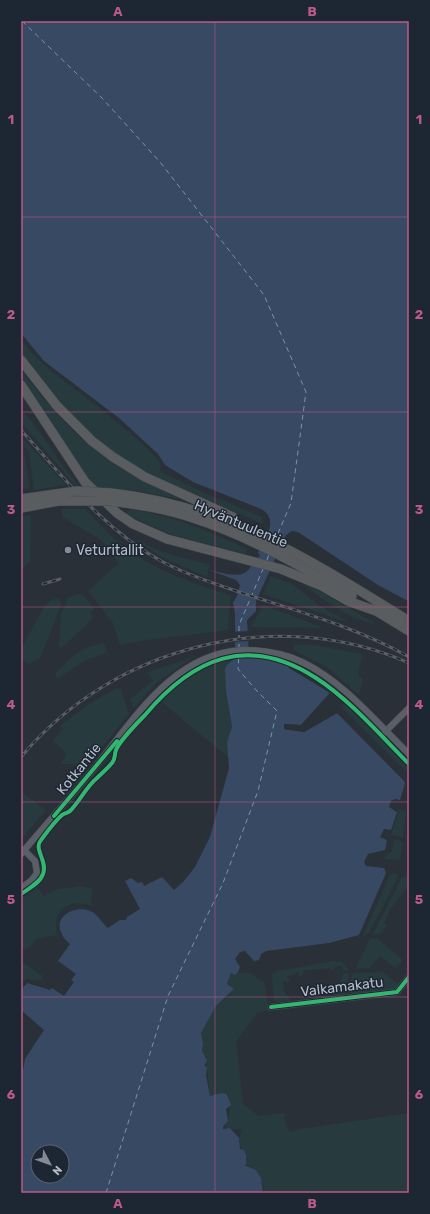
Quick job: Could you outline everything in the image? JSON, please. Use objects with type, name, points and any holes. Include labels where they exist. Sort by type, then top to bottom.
[{"type":"highway","points":[[21,360],[57,406],[92,441],[113,457],[145,477],[231,516],[254,538]]},
{"type":"highway","points":[[21,385],[85,482],[117,513],[146,531],[166,540],[244,558],[281,569],[322,586],[348,601],[376,611]]},
{"type":"highway","name":"Hyväntuulentie","points":[[21,499],[38,495],[77,491],[112,497],[193,518],[254,538],[288,555],[409,631]]},
{"type":"highway","name":"Hyväntuulentie","points":[[21,508],[58,502],[112,497]]},
{"type":"highway","name":"Hyväntuulentie","points":[[288,555],[320,566],[409,621]]},
{"type":"street","name":"Kotkantie","points":[[23,852],[65,804],[156,692],[187,668],[208,658],[228,652],[252,650],[281,654],[312,668],[337,685],[409,754]]},
{"type":"street","points":[[385,732],[409,708]]},
{"type":"street","points":[[21,888],[31,881],[37,872],[35,861],[23,852]]},
{"type":"street","name":"Valkamakatu","points":[[271,1007],[397,992],[409,977]]},
{"type":"green space","points":[[21,339],[31,352],[51,371],[142,443],[160,462],[161,472],[205,493],[262,517],[263,524],[156,478],[130,464],[89,433],[44,385],[21,354]]},
{"type":"green space","points":[[21,369],[50,407],[97,452],[126,472],[180,499],[138,491],[94,487],[21,378]]},
{"type":"green space","points":[[21,410],[77,484],[75,485],[21,422]]},
{"type":"green space","points":[[21,439],[25,441],[66,485],[34,490],[29,451],[23,446],[30,489],[21,489]]},
{"type":"green space","points":[[61,509],[85,509],[115,540],[141,558],[170,574],[201,586],[231,595],[228,630],[146,640],[120,645],[113,623],[88,591],[119,563],[101,540],[63,517]]},
{"type":"green space","points":[[130,509],[161,515],[176,520],[219,536],[247,549],[245,554],[167,533],[126,514]]},
{"type":"green space","points":[[31,515],[30,562],[21,570],[21,517]]},
{"type":"green space","points":[[135,539],[153,548],[191,560],[210,564],[207,577],[161,557]]},
{"type":"green space","points":[[271,576],[292,584],[317,604],[350,623],[263,594]]},
{"type":"green space","points":[[300,581],[376,624],[355,618],[345,613],[326,601]]},
{"type":"green space","points":[[78,594],[84,596],[94,609],[90,613],[93,618],[66,644],[59,648],[61,613],[69,597]]},
{"type":"green space","points":[[58,598],[62,603],[40,658],[29,664],[22,660],[21,649],[44,607],[51,600]]},
{"type":"green space","points":[[263,605],[324,628],[251,627]]},
{"type":"green space","points":[[104,643],[107,652],[84,661],[57,679],[55,674],[76,654],[95,645]]},
{"type":"green space","points":[[294,645],[315,645],[362,654],[358,675],[363,679],[359,695],[327,667],[293,650]]},
{"type":"green space","points":[[194,657],[158,681],[135,707],[133,707],[130,699],[153,681],[147,672]]},
{"type":"green space","points":[[235,658],[231,663],[228,705],[232,727],[228,744],[228,757],[159,700],[184,678],[203,667]]},
{"type":"green space","points":[[116,688],[121,689],[129,714],[83,770],[75,764],[60,764],[66,756],[65,752],[53,741],[63,729],[60,726],[88,705]]},
{"type":"green space","points":[[343,704],[347,706],[409,767],[409,774],[342,708]]},
{"type":"green space","points":[[21,792],[46,810],[21,840]]},
{"type":"green space","points":[[399,809],[406,811],[403,838],[391,834]]},
{"type":"green space","points":[[394,839],[401,841],[403,844],[400,860],[385,859],[386,854],[392,852]]},
{"type":"green space","points":[[390,874],[398,874],[396,881],[369,933],[362,938]]},
{"type":"green space","points":[[409,875],[409,889],[407,888],[391,908],[384,923],[387,925],[379,935],[373,934],[402,877]]},
{"type":"green space","points":[[81,886],[92,888],[91,906],[80,903],[69,905],[64,908],[60,911],[56,922],[57,935],[36,939],[30,947],[24,950],[21,947],[21,898],[37,887],[44,896],[58,889]]},
{"type":"green space","points":[[377,938],[403,960],[395,968],[380,956],[370,968],[355,969],[370,939]]},
{"type":"green space","points":[[21,961],[43,976],[41,981],[26,979],[21,983]]},
{"type":"green space","points":[[334,961],[342,962],[349,970],[343,971],[342,966],[334,967],[333,970],[330,970],[329,968],[303,971],[303,975],[300,976],[298,972],[287,977],[287,979],[290,979],[288,983],[285,980],[283,982],[284,992],[290,998],[290,1001],[276,1002],[274,1000],[272,975],[277,971]]},
{"type":"green space","points":[[383,972],[399,985],[394,989],[351,994],[350,982],[353,973]]},
{"type":"green space","points":[[231,973],[249,973],[264,982],[269,1010],[258,1012],[236,1041],[243,1104],[259,1116],[284,1113],[286,1126],[290,1132],[300,1129],[409,1113],[409,1193],[265,1193],[257,1172],[245,1164],[239,1138],[242,1129],[225,1129],[230,1112],[228,1094],[210,1096],[207,1068],[204,1066],[207,1061],[202,1050],[203,1043],[201,1033],[216,1006],[231,994],[227,984]]},
{"type":"green space","points":[[344,973],[349,973],[346,994],[333,996],[332,991],[337,990]]},
{"type":"water","points":[[21,21],[409,21],[409,599],[406,600],[378,585],[298,532],[292,531],[286,535],[256,601],[256,611],[247,620],[249,657],[265,658],[288,665],[289,668],[330,693],[301,725],[284,724],[284,729],[304,732],[337,713],[405,783],[400,800],[395,799],[391,801],[389,807],[397,812],[391,830],[384,829],[380,837],[387,840],[385,850],[368,854],[364,862],[366,866],[384,868],[386,873],[359,935],[329,943],[266,951],[261,954],[259,960],[254,961],[245,951],[240,952],[235,959],[240,967],[238,972],[235,975],[231,973],[227,984],[234,989],[216,1006],[201,1033],[203,1043],[202,1050],[207,1061],[204,1066],[207,1067],[206,1075],[210,1096],[222,1093],[227,1094],[231,1105],[226,1109],[228,1121],[223,1129],[230,1128],[239,1138],[240,1149],[244,1150],[246,1155],[246,1165],[244,1165],[256,1170],[261,1178],[263,1193],[21,1193],[21,1071],[23,1070],[25,1059],[44,1030],[21,1010],[21,990],[27,983],[50,990],[52,988],[64,996],[74,982],[71,980],[76,974],[58,961],[70,944],[63,937],[60,928],[60,922],[67,914],[78,910],[90,911],[95,914],[108,928],[120,920],[126,920],[127,917],[140,909],[125,881],[131,878],[138,883],[142,882],[144,886],[162,877],[174,890],[184,881],[195,867],[210,837],[229,768],[227,742],[232,727],[226,691],[225,669],[227,665],[235,658],[235,614],[233,603],[240,585],[236,580],[209,570],[234,575],[247,571],[256,557],[258,558],[260,555],[258,553],[267,535],[270,524],[270,518],[267,513],[261,509],[193,482],[165,465],[158,454],[119,418],[44,361],[21,333]]},
{"type":"pier","points":[[248,631],[250,641],[233,642],[232,632]]},
{"type":"pier","points":[[330,693],[331,695],[302,727],[286,726],[286,728],[303,730],[336,711],[337,713],[304,732],[284,729],[284,724],[301,725]]},
{"type":"ferry route","points":[[22,21],[102,98],[160,162],[264,295],[306,392],[291,503],[276,538]]},
{"type":"ferry route","points":[[267,560],[269,554]]},
{"type":"ferry route","points":[[239,649],[239,625],[263,569]]},
{"type":"ferry route","points":[[106,1193],[168,996],[223,883],[258,791],[277,711],[238,669],[239,654]]},
{"type":"railway","points":[[21,430],[70,485],[104,519],[122,535],[163,562],[181,571],[210,582],[347,628],[389,646],[409,657]]},
{"type":"railway","points":[[43,584],[60,579]]},
{"type":"railway","points":[[21,757],[59,719],[102,687],[149,663],[200,646],[252,638],[306,637],[358,646],[409,663]]},
{"type":"cycle path","points":[[21,894],[37,883],[43,874],[44,864],[39,851],[39,844],[41,840],[56,821],[62,815],[70,811],[90,786],[112,763],[118,746],[129,732],[163,695],[182,679],[202,667],[223,659],[245,655],[267,657],[291,665],[316,678],[341,696],[353,707],[409,764]]},
{"type":"cycle path","points":[[54,816],[117,741]]},
{"type":"cycle path","points":[[271,1007],[397,992],[409,977]]},
{"type":"place","name":"Veturitallit","points":[[68,550]]}]
